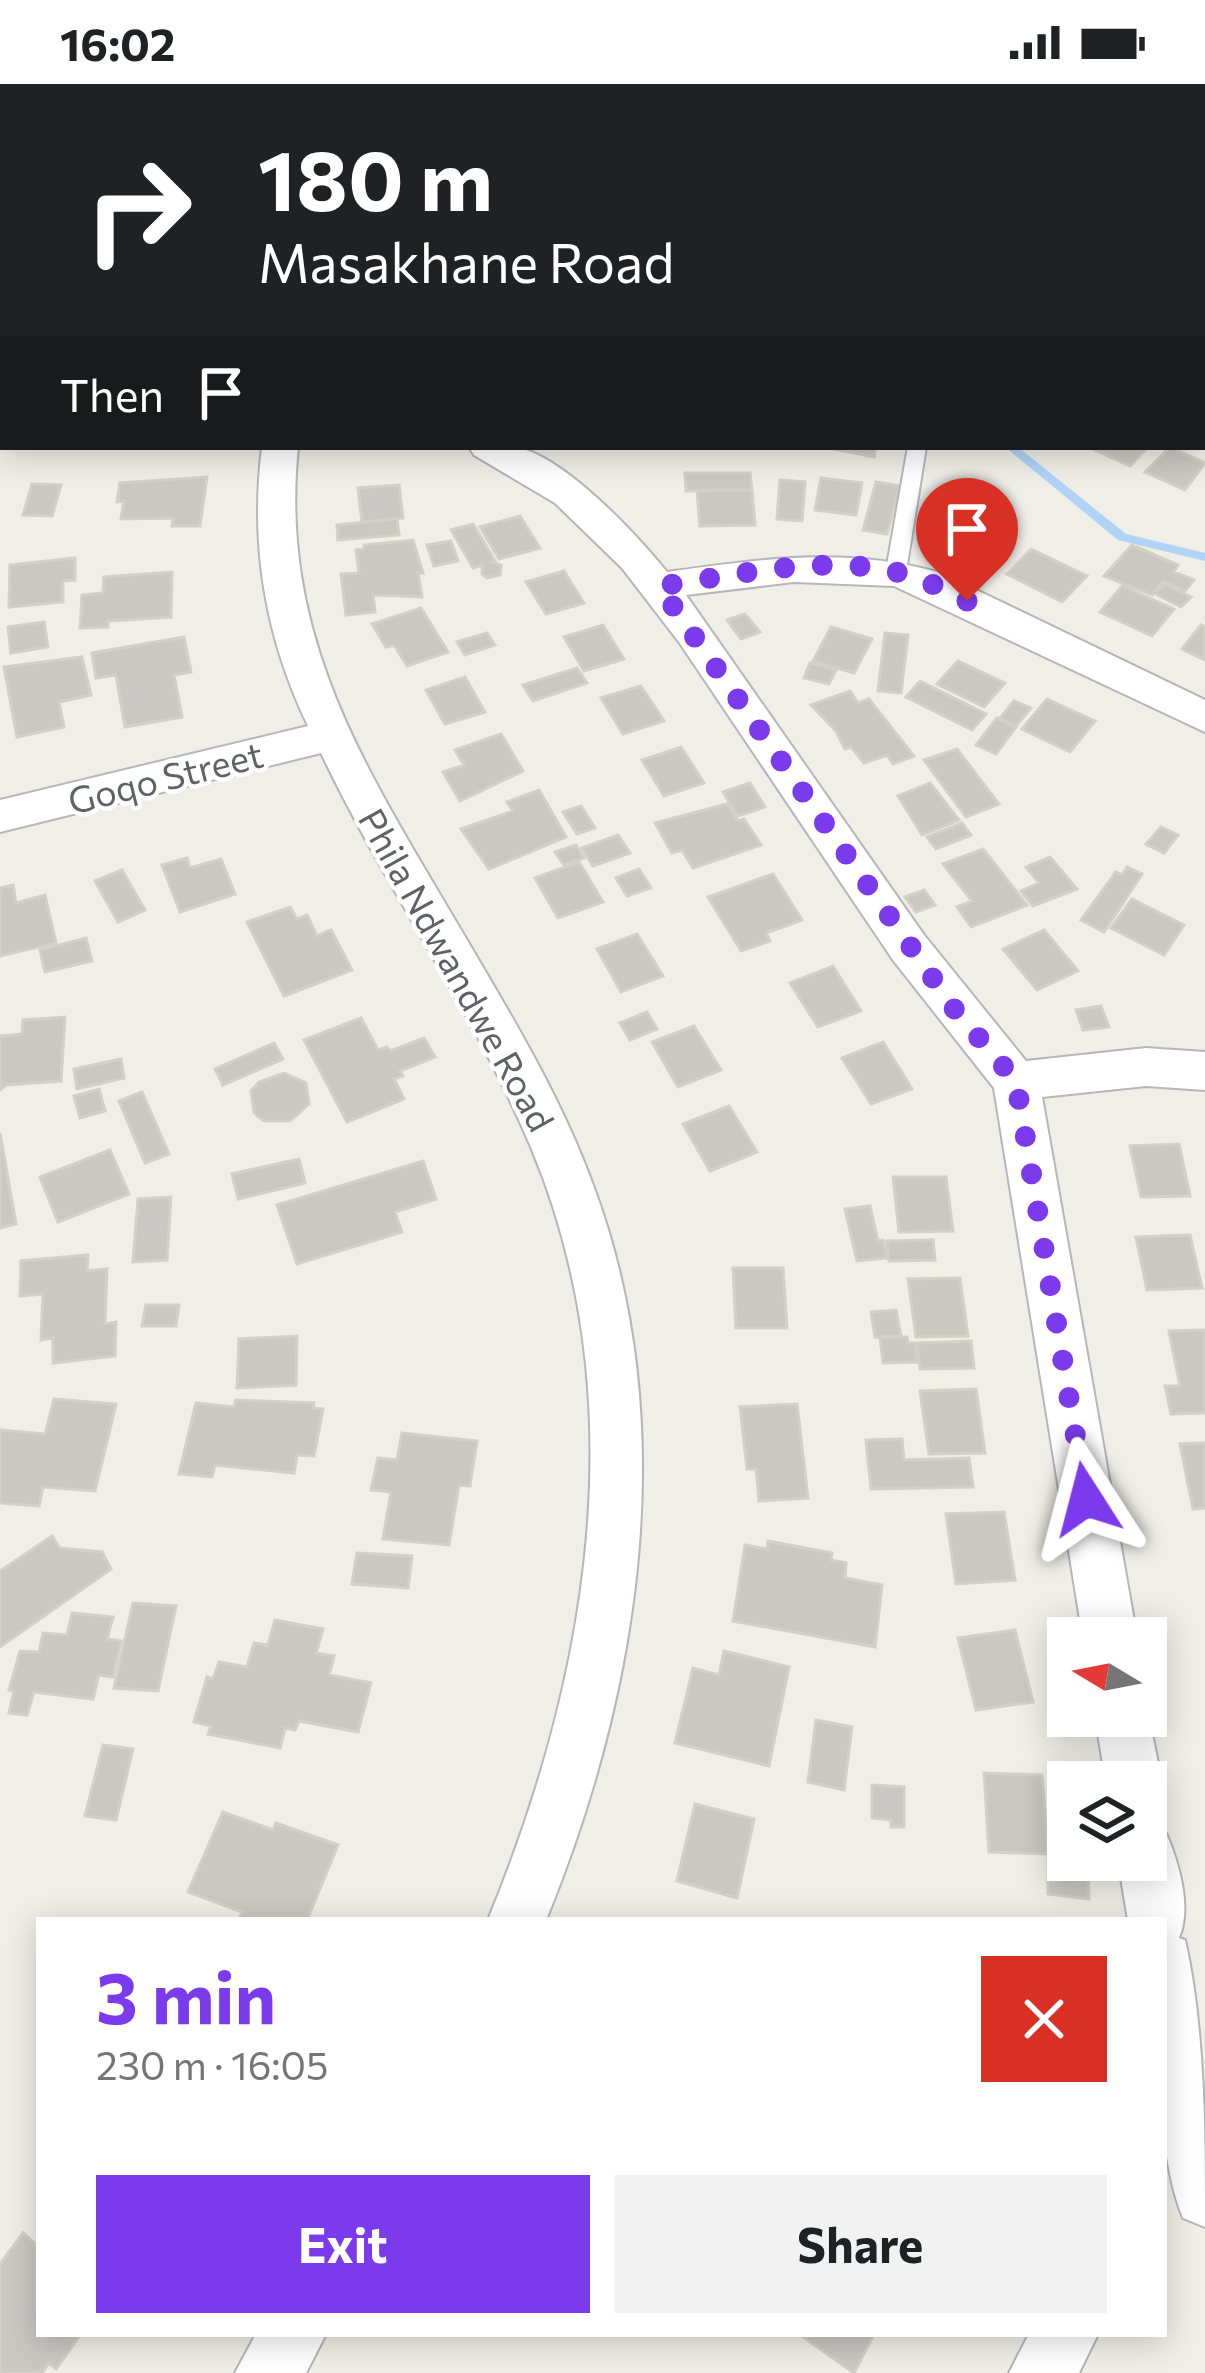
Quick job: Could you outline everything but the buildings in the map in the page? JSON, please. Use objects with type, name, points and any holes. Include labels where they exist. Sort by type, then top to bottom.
[{"type":"street","name":"Phila Ndwandwe Road","points":[[279,450],[273,480],[280,582],[329,736],[516,1067],[555,1148],[602,1318],[616,1436],[616,1536],[568,1783],[519,1917]]},
{"type":"street","points":[[493,450],[546,476],[576,500],[659,586],[955,1010],[1016,1081],[1106,1617]]},
{"type":"street","points":[[659,586],[818,566],[896,571],[1205,717]]},
{"type":"street","name":"Goqo Street","points":[[0,815],[329,736]]},
{"type":"street","points":[[1016,1081],[1146,1067],[1205,1071]]},
{"type":"street","points":[[1151,1881],[1157,1917]]},
{"type":"street","points":[[1167,1988],[1188,2177]]},
{"type":"street","points":[[268,2373],[292,2337]]},
{"type":"street","points":[[1042,2373],[1064,2337]]},
{"type":"lane","points":[[896,571],[916,450]]},
{"type":"waterway","points":[[1015,450],[1122,537],[1205,557]]},
{"type":"route","points":[[967,601],[896,571],[856,567],[818,566],[659,586],[955,1010],[1016,1081],[1086,1499]]}]
